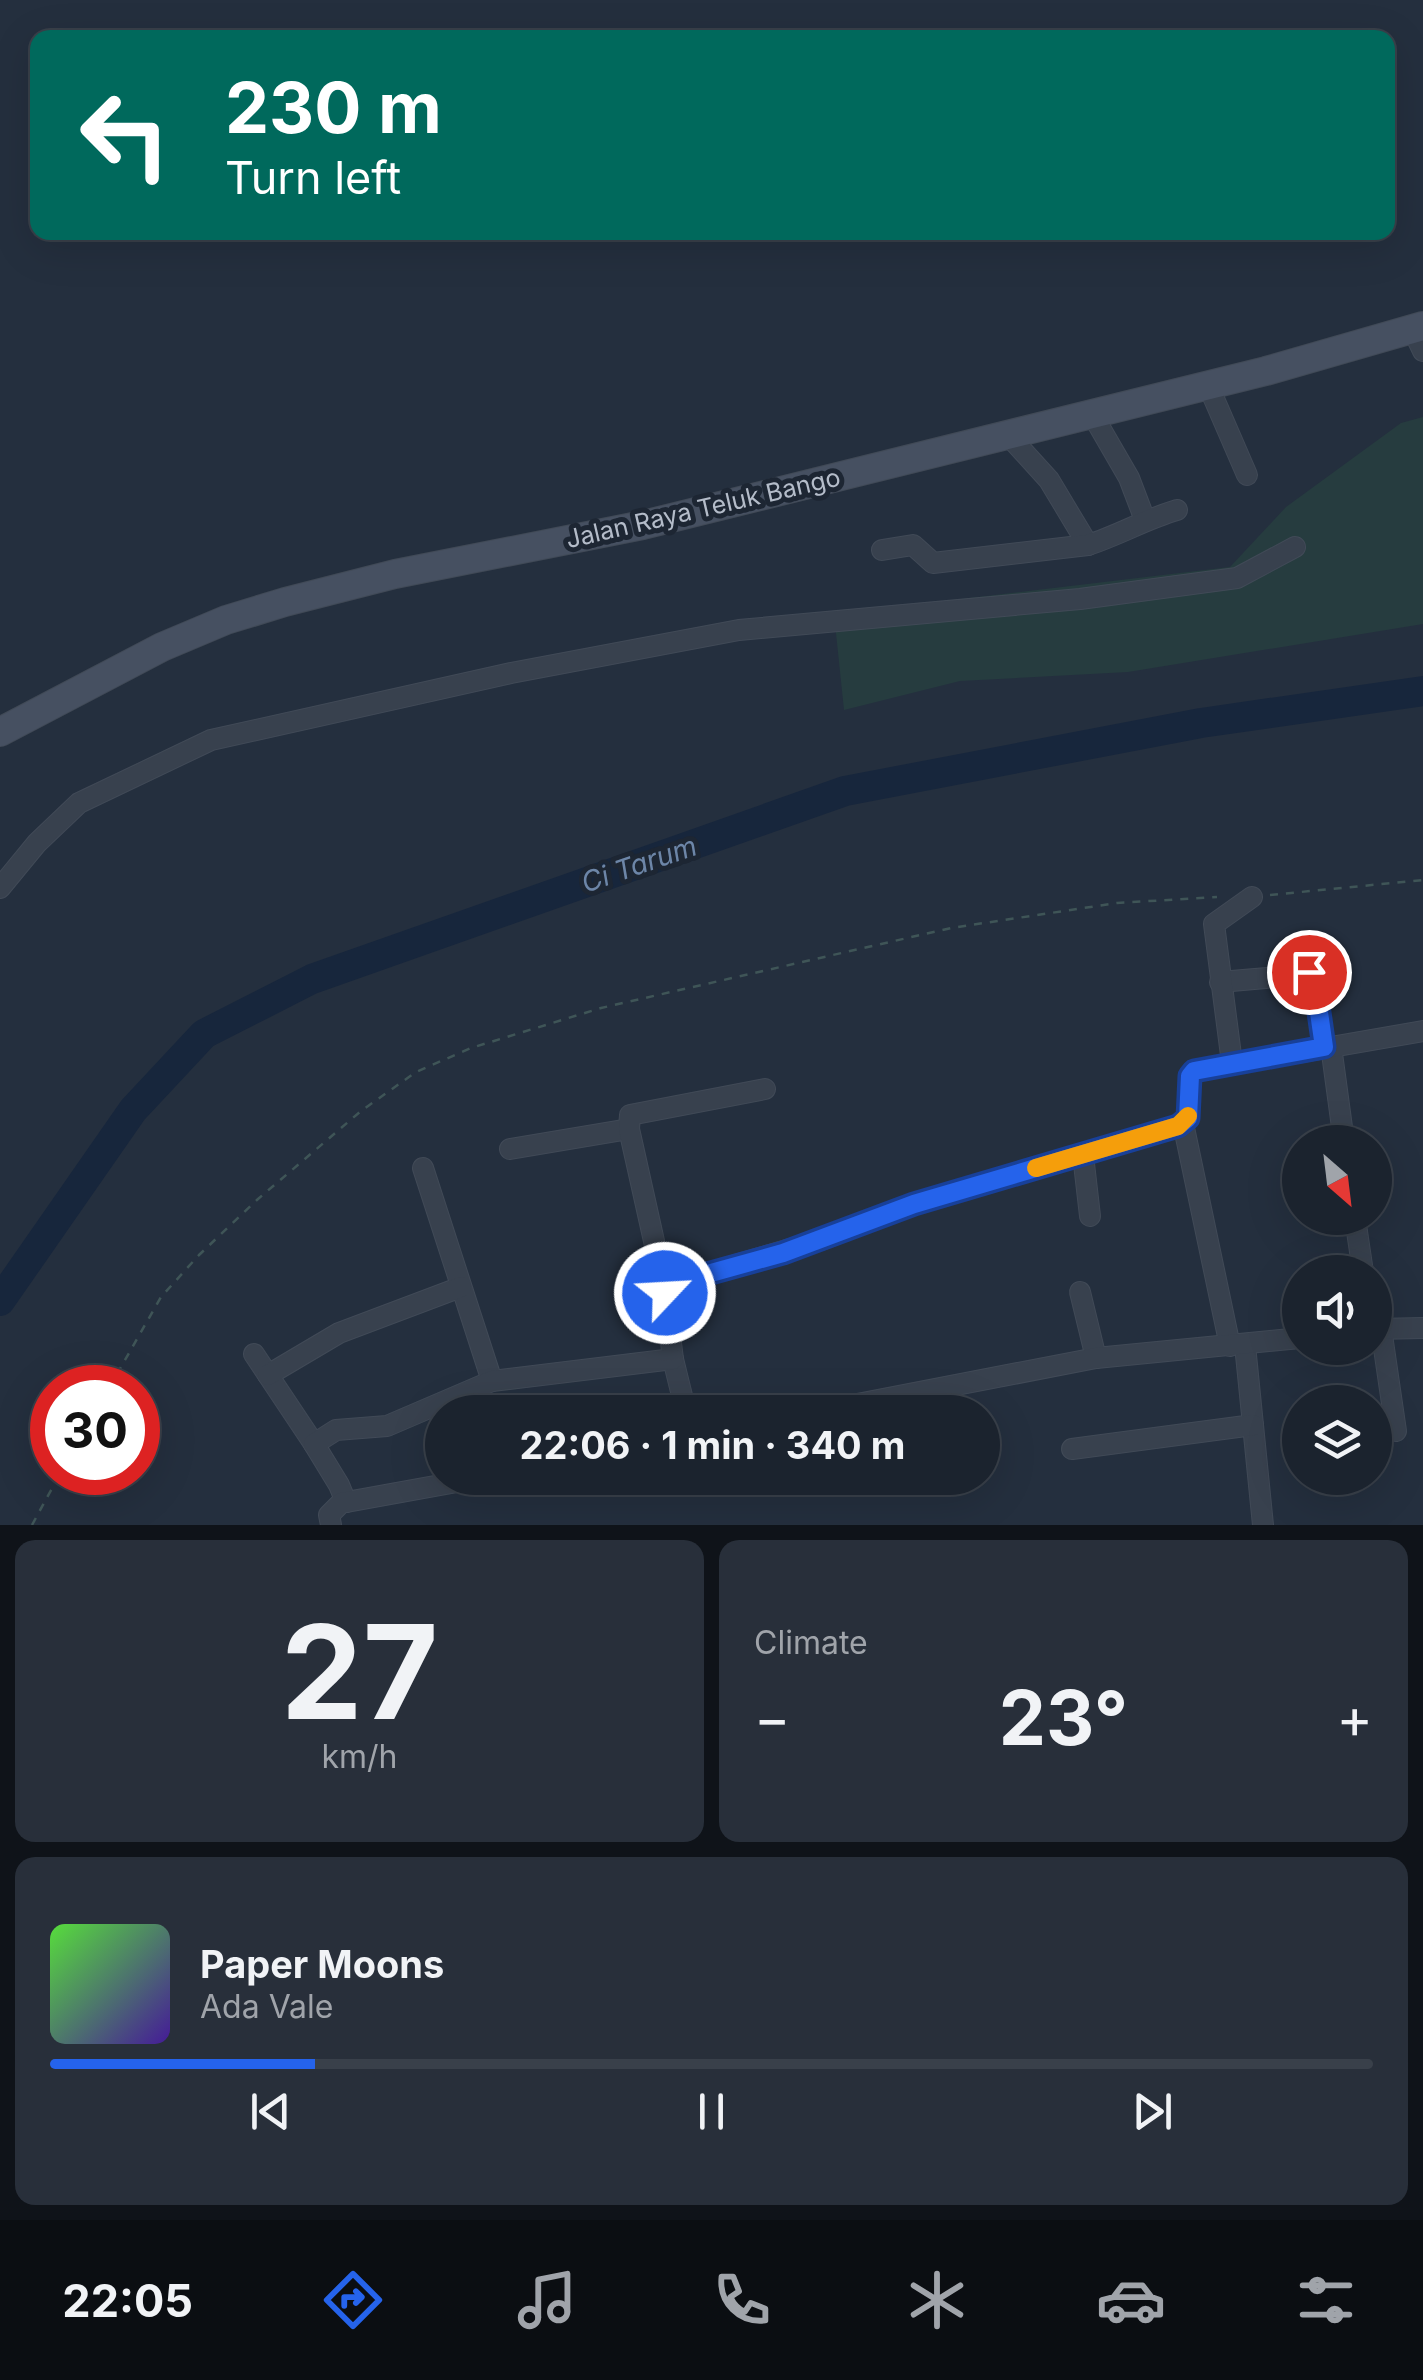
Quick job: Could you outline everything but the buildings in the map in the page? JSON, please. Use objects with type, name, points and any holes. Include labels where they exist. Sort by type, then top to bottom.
[{"type":"main road","name":"Jalan Raya Teluk Bango","points":[[0,732],[162,647],[270,606],[395,574],[642,525],[1420,336]]},
{"type":"street","points":[[1208,385],[1247,474]]},
{"type":"street","points":[[1092,414],[1130,478],[1145,520]]},
{"type":"street","points":[[1008,436],[1049,480],[1088,545]]},
{"type":"street","points":[[882,550],[912,545],[932,562],[1088,545],[1177,510]]},
{"type":"street","points":[[0,888],[37,842],[80,802],[211,740],[511,674],[738,630],[1080,598],[1237,578],[1295,547]]},
{"type":"street","points":[[1232,1063],[1214,924],[1252,897]]},
{"type":"street","points":[[1220,982],[1313,974],[1341,1125]]},
{"type":"street","points":[[1263,1525],[1253,1426],[1238,1346],[1183,1124],[1188,1115],[1191,1073],[1423,1031]]},
{"type":"street","points":[[682,1395],[629,1117],[634,1112],[765,1090]]},
{"type":"street","points":[[664,1286],[783,1253],[914,1204],[1183,1124]]},
{"type":"street","points":[[510,1149],[629,1129]]},
{"type":"street","points":[[1083,1156],[1090,1216]]},
{"type":"street","points":[[423,1168],[492,1381]]},
{"type":"street","points":[[268,1375],[338,1334],[460,1288]]},
{"type":"street","points":[[1080,1292],[1096,1358]]},
{"type":"street","points":[[1392,1328],[1423,1328]]},
{"type":"street","points":[[904,1395],[1096,1358],[1282,1340]]},
{"type":"street","points":[[254,1354],[339,1484],[346,1502]]},
{"type":"street","points":[[314,1444],[336,1430],[387,1426],[492,1381],[673,1359]]},
{"type":"street","points":[[1384,1365],[1396,1431]]},
{"type":"street","points":[[1072,1449],[1253,1426]]},
{"type":"street","points":[[329,1524],[332,1511],[346,1502],[425,1488]]},
{"type":"path","points":[[123,1365],[160,1297],[258,1199],[346,1123],[416,1072],[472,1048],[600,1008],[951,928],[1116,903],[1252,897],[1423,880]]},
{"type":"path","points":[[32,1525],[48,1495]]},
{"type":"green space","points":[[1423,417],[1423,624],[1128,672],[960,681],[844,710],[834,614],[1230,567],[1286,507],[1401,423]]},
{"type":"waterway","name":"Ci Tarum","points":[[0,1301],[133,1110],[204,1034],[312,979],[845,791],[1201,723],[1423,691]]},
{"type":"slow traffic","points":[[1036,1168],[1178,1126],[1188,1116]]},
{"type":"route","points":[[665,1293],[664,1286],[783,1253],[914,1204],[1183,1124],[1188,1118],[1190,1076],[1194,1071],[1324,1047],[1314,978],[1309,972]]}]
